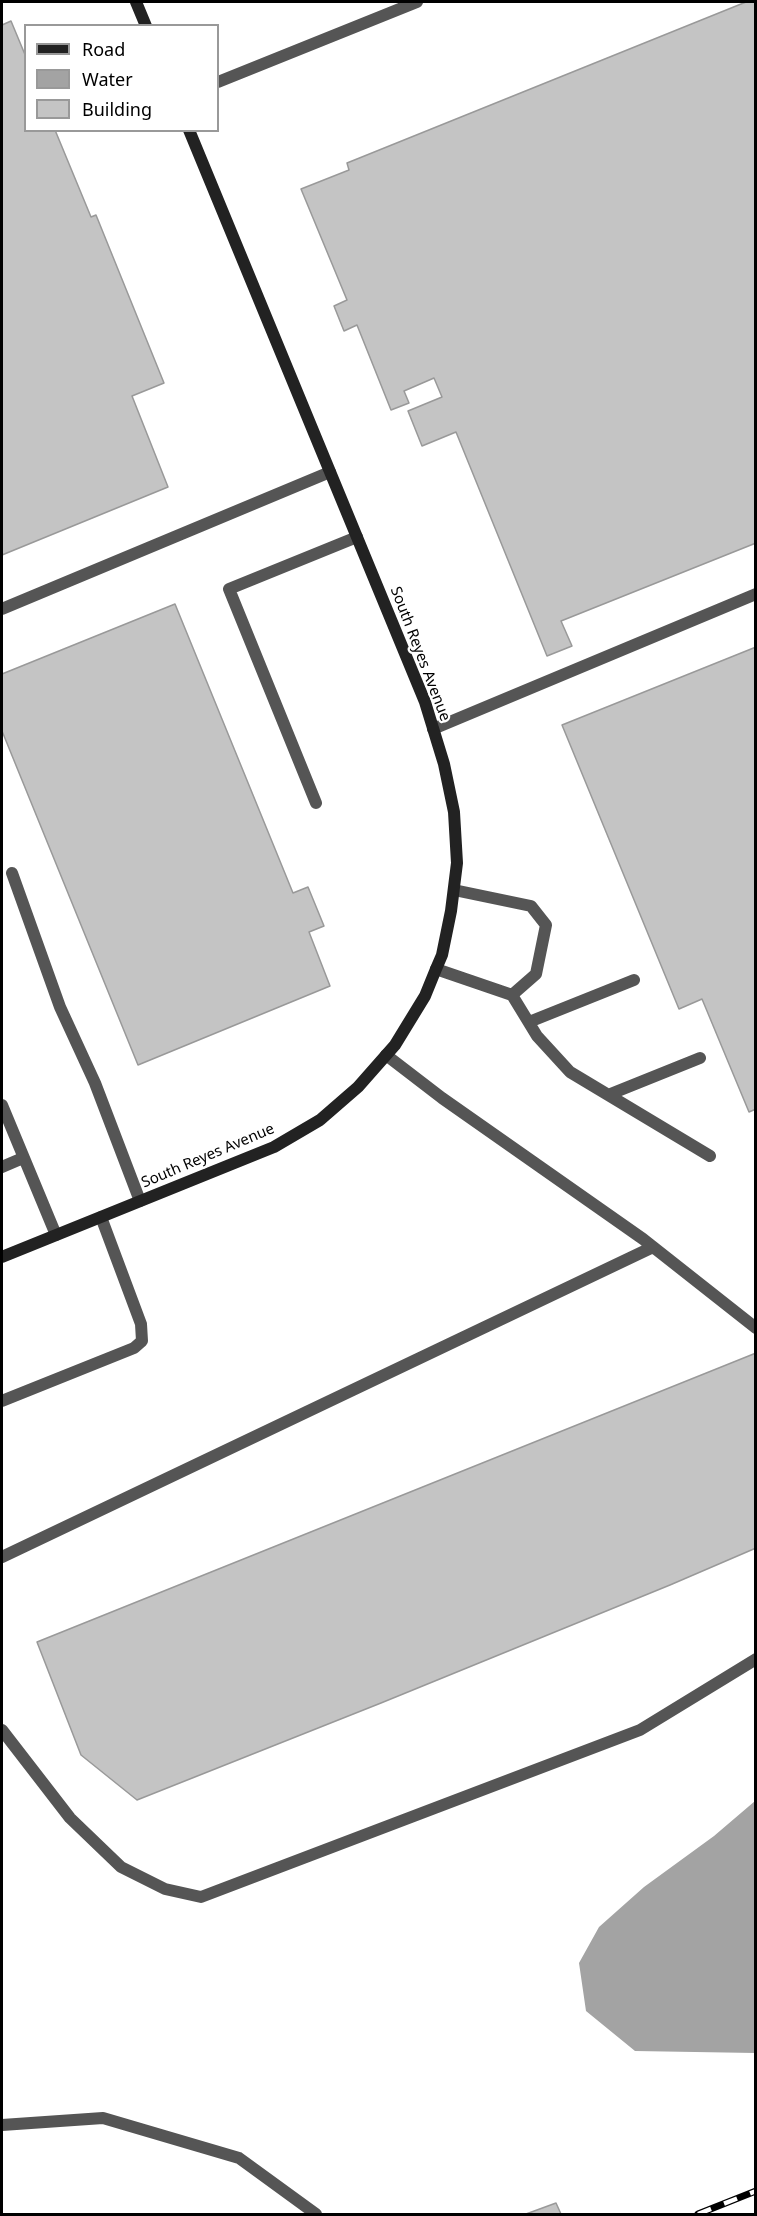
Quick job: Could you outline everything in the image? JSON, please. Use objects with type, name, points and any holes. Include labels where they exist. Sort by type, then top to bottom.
[{"type":"street","points":[[136,2],[145,24]]},
{"type":"street","name":"South Reyes Avenue","points":[[2,1257],[274,1147],[320,1120],[358,1087],[395,1045],[425,996],[442,955],[454,890],[457,863],[454,812],[425,702],[190,132]]},
{"type":"lane","points":[[219,82],[417,2]]},
{"type":"lane","points":[[2,609],[330,472]]},
{"type":"lane","points":[[316,803],[229,589],[357,537]]},
{"type":"lane","points":[[433,729],[756,594]]},
{"type":"lane","points":[[12,873],[60,1007],[95,1083],[140,1201]]},
{"type":"lane","points":[[454,890],[531,906],[546,925],[536,974],[512,995]]},
{"type":"lane","points":[[436,969],[512,995],[537,1036],[570,1072],[710,1156]]},
{"type":"lane","points":[[529,1022],[634,980]]},
{"type":"lane","points":[[386,1055],[442,1098],[653,1247],[756,1328]]},
{"type":"lane","points":[[608,1095],[700,1058]]},
{"type":"lane","points":[[2,1105],[56,1235]]},
{"type":"lane","points":[[2,1167],[23,1158]]},
{"type":"lane","points":[[2,1401],[134,1348],[142,1341],[141,1324],[101,1217]]},
{"type":"lane","points":[[2,1557],[653,1247]]},
{"type":"lane","points":[[2,1730],[70,1818],[121,1867],[165,1889],[201,1897],[640,1730],[756,1659]]},
{"type":"lane","points":[[2,2125],[103,2118],[239,2158],[316,2214]]},
{"type":"water","points":[[755,1801],[755,2053],[635,2051],[586,2011],[579,1963],[599,1927],[644,1887],[714,1836]]},
{"type":"building","points":[[746,2],[756,2],[756,543],[561,621],[572,646],[547,656],[456,432],[422,446],[408,411],[442,397],[434,378],[404,391],[409,403],[391,410],[357,325],[344,331],[334,306],[347,300],[301,189],[349,170],[347,163]]},
{"type":"building","points":[[11,21],[24,52],[24,132],[56,132],[91,217],[96,215],[164,383],[132,396],[168,487],[2,555],[2,25]]},
{"type":"building","points":[[175,604],[293,893],[308,887],[324,926],[309,932],[330,986],[138,1065],[2,731],[2,674]]},
{"type":"building","points":[[756,647],[756,1109],[749,1112],[702,999],[679,1009],[562,725]]},
{"type":"building","points":[[756,1353],[756,1548],[381,1703],[137,1800],[81,1755],[37,1642]]},
{"type":"building","points":[[556,2203],[561,2214],[526,2214]]},
{"type":"railway","points":[[698,2214],[756,2191]]}]
